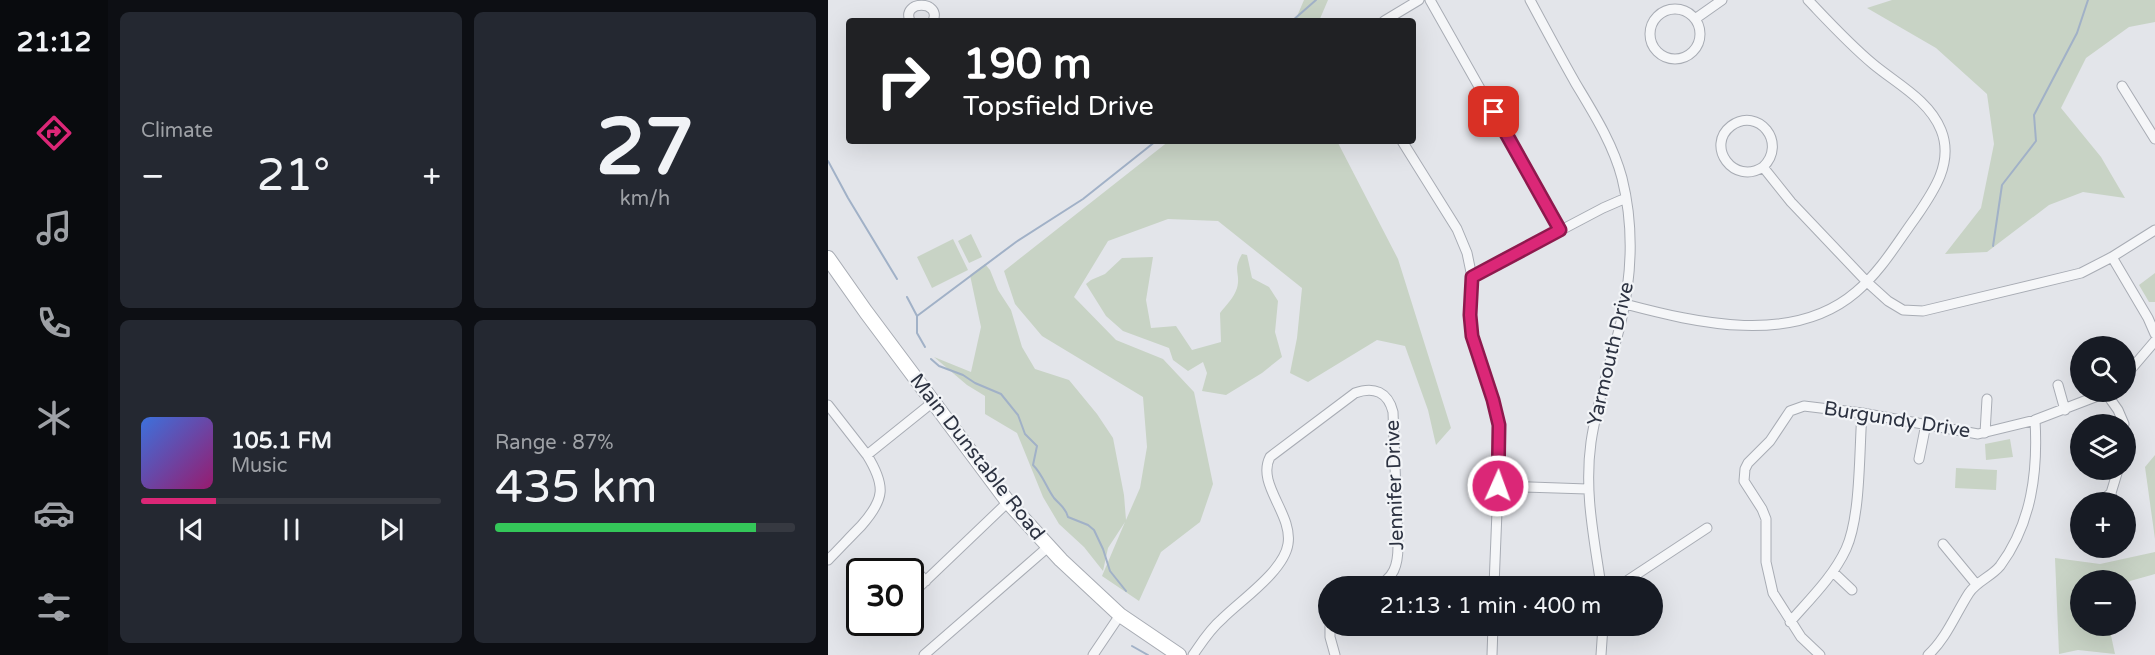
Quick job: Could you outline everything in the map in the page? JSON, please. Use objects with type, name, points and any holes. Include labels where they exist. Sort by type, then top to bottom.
[{"type":"main road","name":"Main Dunstable Road","points":[[828,258],[1008,502],[1048,547],[1120,615],[1179,655]]},
{"type":"street","points":[[1389,18],[1419,0]]},
{"type":"street","points":[[1431,0],[1560,230]]},
{"type":"street","name":"Yarmouth Drive","points":[[1530,0],[1610,146],[1622,180],[1629,219],[1631,258],[1625,304],[1596,415],[1589,461],[1587,489],[1590,525],[1600,576]]},
{"type":"street","points":[[1695,19],[1722,0]]},
{"type":"street","points":[[910,18],[909,10],[914,1],[923,1],[932,5],[934,18]]},
{"type":"street","points":[[1625,304],[1725,324],[1761,326],[1828,311],[1848,299],[1867,282],[1897,244],[1938,183],[1944,167],[1945,149],[1942,131],[1934,116],[1925,105],[1857,50],[1813,2]]},
{"type":"street","points":[[1682,9],[1695,19],[1700,30],[1700,39],[1692,53],[1672,59],[1660,54],[1651,41],[1651,29],[1656,18],[1662,12],[1682,9]]},
{"type":"street","points":[[2122,86],[2155,139]]},
{"type":"street","points":[[1750,121],[1761,125],[1771,138],[1773,150],[1763,167],[1746,172],[1738,171],[1727,163],[1723,155],[1722,142],[1725,133],[1738,122],[1750,121]]},
{"type":"street","points":[[1404,144],[1457,229],[1467,253],[1472,277],[1470,315],[1472,336],[1499,425],[1494,576]]},
{"type":"street","points":[[1763,167],[1791,202],[1867,282],[1897,307],[1910,311],[1923,311],[2072,275],[2112,257],[2155,230]]},
{"type":"street","points":[[1472,277],[1626,198]]},
{"type":"street","points":[[2112,257],[2155,334]]},
{"type":"street","points":[[2136,363],[2155,341]]},
{"type":"street","points":[[2058,385],[2065,410]]},
{"type":"street","name":"Jennifer Drive","points":[[1193,655],[1214,626],[1276,567],[1287,551],[1288,527],[1267,478],[1266,469],[1270,457],[1355,393],[1368,389],[1387,397],[1393,412],[1398,555],[1391,576]]},
{"type":"street","points":[[1985,433],[1987,399]]},
{"type":"street","points":[[867,455],[933,402]]},
{"type":"street","name":"Burgundy Drive","points":[[1820,655],[1801,637],[1776,601],[1770,586],[1766,562],[1766,519],[1744,480],[1744,469],[1755,454],[1770,441],[1786,416],[1804,406],[1862,413],[1971,433],[1985,433],[2035,420],[2084,402]]},
{"type":"street","points":[[828,405],[867,455],[880,482],[879,501],[868,517],[829,557]]},
{"type":"street","points":[[1790,622],[1833,572],[1846,549],[1853,528],[1862,413]]},
{"type":"street","points":[[1928,655],[1937,645],[1976,584],[1998,568],[2010,550],[2033,491],[2036,465],[2035,420]]},
{"type":"street","points":[[1919,459],[1926,424]]},
{"type":"street","points":[[1498,486],[1587,489]]},
{"type":"street","points":[[926,580],[1008,502]]},
{"type":"street","points":[[1634,576],[1707,528]]},
{"type":"street","points":[[1943,544],[1976,584]]},
{"type":"street","points":[[924,655],[1048,547]]},
{"type":"street","points":[[1833,572],[1852,590]]},
{"type":"street","points":[[1093,655],[1120,615]]},
{"type":"street","points":[[1330,636],[1335,655]]},
{"type":"street","points":[[1492,655],[1493,636]]},
{"type":"street","points":[[1601,655],[1602,636]]},
{"type":"green space","points":[[1304,0],[1328,0],[1320,18],[1296,18]]},
{"type":"green space","points":[[1892,0],[2155,0],[2155,22],[2129,27],[2086,58],[2061,108],[2101,157],[2125,198],[2083,192],[2049,205],[1987,252],[1945,254],[1981,208],[1994,144],[1987,94],[1936,48],[1867,8]]},
{"type":"green space","points":[[1165,144],[1339,144],[1398,259],[1451,428],[1436,445],[1428,410],[1405,346],[1377,340],[1308,382],[1290,373],[1297,338],[1302,288],[1218,221],[1168,219],[1108,241],[1074,297],[1116,340],[1163,359],[1194,392],[1213,484],[1200,522],[1161,552],[1139,601],[1102,576],[1125,522],[1108,548],[1103,571],[1084,547],[1059,524],[1043,497],[1017,433],[985,414],[985,396],[967,385],[934,357],[971,372],[981,327],[970,275],[985,264],[1011,310],[1022,347],[1035,369],[1069,380],[1113,438],[1124,495],[1126,520],[1140,488],[1147,447],[1143,397],[1042,336],[1015,304],[1004,271]]},
{"type":"green space","points":[[971,234],[982,257],[969,263],[958,241]]},
{"type":"green space","points":[[953,239],[968,270],[932,288],[917,257]]},
{"type":"green space","points":[[1242,254],[1247,255],[1252,278],[1269,287],[1278,301],[1275,332],[1282,357],[1262,373],[1226,395],[1202,391],[1207,373],[1203,362],[1188,371],[1173,360],[1169,348],[1123,331],[1106,316],[1086,284],[1105,274],[1122,258],[1153,257],[1146,300],[1151,328],[1176,326],[1192,350],[1221,342],[1220,313],[1236,292],[1237,268]]},
{"type":"green space","points":[[2155,273],[2155,302],[2149,302],[2139,285]]},
{"type":"green space","points":[[2010,439],[2013,457],[1986,460],[1985,444]]},
{"type":"green space","points":[[2155,455],[2155,539],[2145,467]]},
{"type":"green space","points":[[1956,468],[1997,470],[1996,490],[1955,488]]},
{"type":"green space","points":[[2155,552],[2155,574],[2136,579],[2136,570],[2070,570],[2070,636],[2111,636],[2115,654],[2078,650],[2059,654],[2055,558],[2100,564],[2136,558]]},
{"type":"waterway","points":[[1295,18],[1316,0]]},
{"type":"waterway","points":[[1993,246],[2002,185],[2036,141],[2034,115],[2077,33],[2088,0]]},
{"type":"waterway","points":[[917,316],[1016,242],[1083,199],[1152,144]]},
{"type":"waterway","points":[[828,161],[897,279]]},
{"type":"waterway","points":[[907,297],[917,316],[917,333],[925,347]]},
{"type":"waterway","points":[[931,359],[939,366],[1001,394],[1018,415],[1025,434],[1037,446],[1033,465],[1051,494],[1068,517],[1094,530],[1110,571],[1126,591]]},
{"type":"waterway","points":[[1132,646],[1148,655]]},
{"type":"route","points":[[1494,112],[1560,230],[1472,277],[1470,315],[1472,336],[1499,425],[1498,486]]}]
